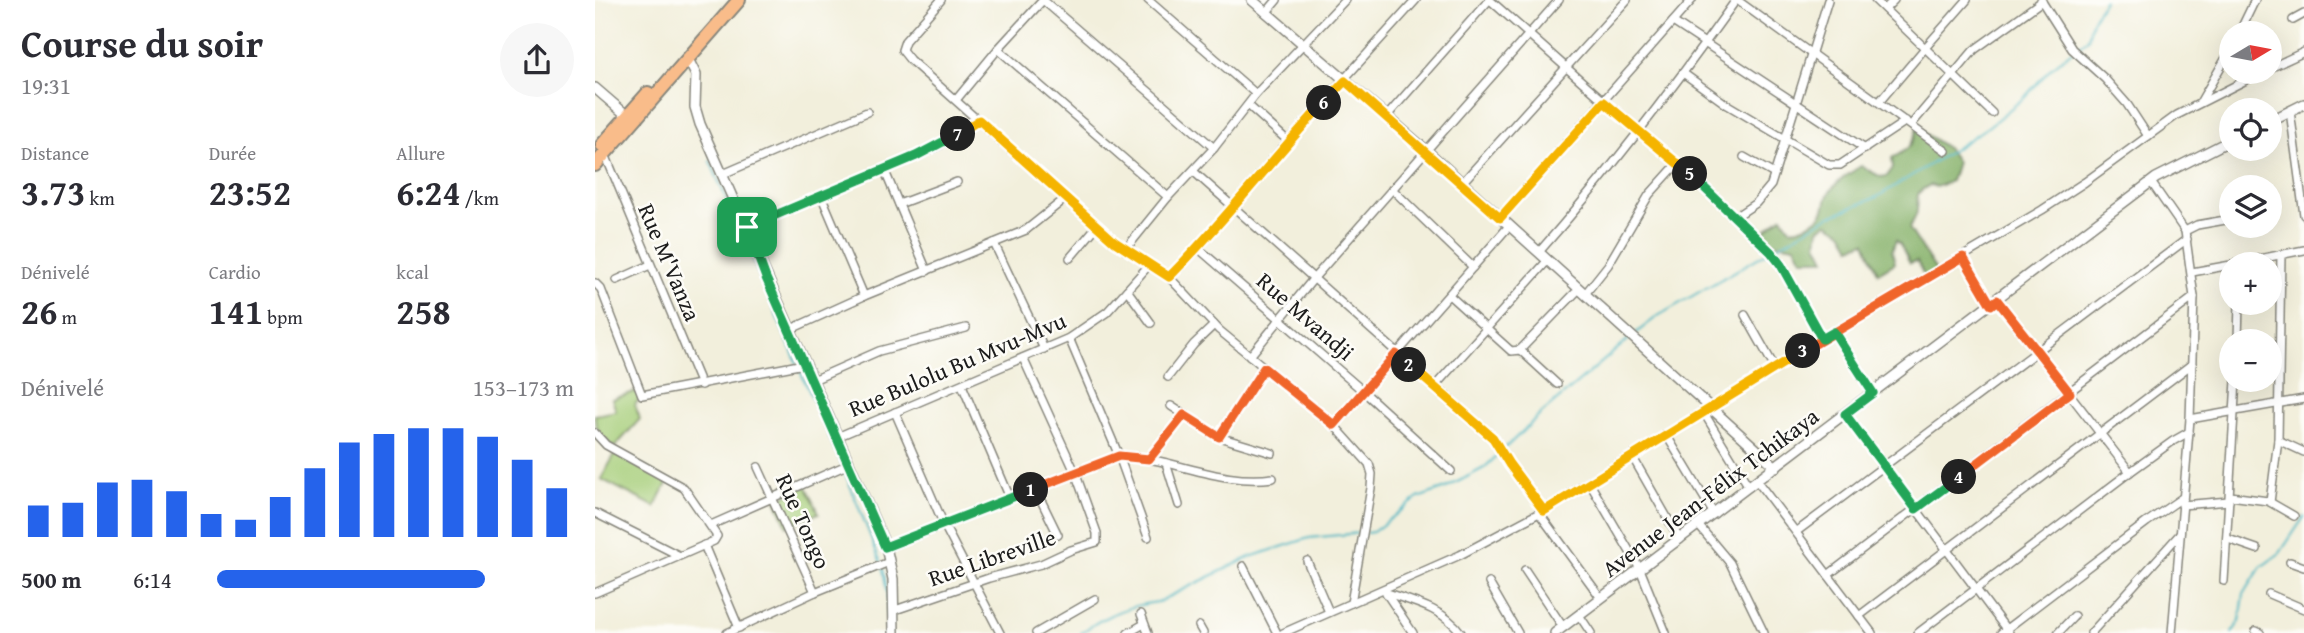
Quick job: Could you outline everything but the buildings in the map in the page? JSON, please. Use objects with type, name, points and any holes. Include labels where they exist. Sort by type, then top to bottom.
[{"type":"highway","points":[[595,165],[600,154],[728,0]]},
{"type":"highway","points":[[631,118],[688,59],[739,0]]},
{"type":"street","points":[[941,0],[910,34],[903,47],[904,53],[1125,250],[1169,277],[1214,325],[1334,425],[1365,457],[1372,474],[1351,603]]},
{"type":"street","points":[[956,100],[1043,0],[1214,148]]},
{"type":"street","points":[[1148,0],[1256,94]]},
{"type":"street","points":[[1252,0],[1427,151],[1633,337],[1708,411],[1776,467]]},
{"type":"street","points":[[1266,13],[1277,0]]},
{"type":"street","points":[[1125,250],[1168,197],[1214,148],[1256,94],[1345,0]]},
{"type":"street","points":[[1169,277],[1198,248],[1288,141],[1416,0]]},
{"type":"street","points":[[1386,117],[1489,0],[1677,164],[1771,252],[1822,339]]},
{"type":"street","points":[[1250,356],[1314,278],[1559,0]]},
{"type":"street","points":[[1461,184],[1627,0]]},
{"type":"street","points":[[1500,218],[1692,0]]},
{"type":"street","points":[[1539,252],[1639,131],[1736,0],[1946,150]]},
{"type":"street","points":[[1735,217],[1765,194],[1774,174],[1828,0]]},
{"type":"street","points":[[1875,0],[1991,113]]},
{"type":"street","points":[[1885,9],[1894,0]]},
{"type":"street","points":[[1880,101],[1967,0]]},
{"type":"street","points":[[1683,74],[1726,104],[1835,166],[1909,123],[1953,77],[1974,50],[2042,0],[2072,49],[2111,85],[2148,136]]},
{"type":"street","points":[[2245,21],[2255,0]]},
{"type":"street","points":[[2293,20],[2304,14]]},
{"type":"street","points":[[1673,22],[1865,149]]},
{"type":"street","points":[[998,49],[1168,197]]},
{"type":"street","points":[[2282,62],[2304,52]]},
{"type":"street","points":[[688,59],[695,75],[695,107],[700,124],[885,547],[895,610],[894,633]]},
{"type":"street","points":[[2201,101],[2219,70]]},
{"type":"street","points":[[1283,633],[1385,591],[1542,512],[1822,339],[2062,197],[2177,114],[2237,84]]},
{"type":"street","points":[[595,88],[631,118]]},
{"type":"street","points":[[2282,115],[2304,104]]},
{"type":"street","points":[[1248,105],[1288,141]]},
{"type":"street","points":[[2290,111],[2304,215]]},
{"type":"street","points":[[723,174],[867,112]]},
{"type":"street","points":[[747,227],[940,145],[979,120]]},
{"type":"street","name":"Avenue Jean-Félix Tchikaya","points":[[1559,630],[2160,175],[2219,146]]},
{"type":"street","name":"Rue M'Vanza","points":[[600,154],[701,385]]},
{"type":"street","points":[[1745,158],[1774,174]]},
{"type":"street","points":[[1449,295],[1511,351],[1520,350],[1608,265],[1650,195],[1677,164]]},
{"type":"street","points":[[884,169],[927,271]]},
{"type":"street","points":[[1193,171],[1493,438],[1601,598]]},
{"type":"street","points":[[899,204],[957,182]]},
{"type":"street","points":[[2151,182],[2186,235],[2195,297],[2190,419],[2172,633]]},
{"type":"street","points":[[1392,189],[1473,267]]},
{"type":"street","points":[[821,195],[864,296]]},
{"type":"street","points":[[789,330],[1032,227],[1066,198]]},
{"type":"street","points":[[1796,532],[2038,352],[2197,225],[2219,221]]},
{"type":"street","points":[[1070,258],[1097,226]]},
{"type":"street","points":[[1334,425],[1509,226]]},
{"type":"street","points":[[995,243],[1044,349]]},
{"type":"street","name":"Rue Mvandji","points":[[1198,248],[1451,471]]},
{"type":"street","points":[[2282,254],[2304,250]]},
{"type":"street","points":[[1963,257],[1994,302],[2038,352],[2130,472]]},
{"type":"street","points":[[1435,386],[1548,260]]},
{"type":"street","name":"Rue Bulolu Bu Mvu-Mvu","points":[[837,437],[1069,338],[1097,321],[1150,264]]},
{"type":"street","points":[[617,280],[650,265]]},
{"type":"street","points":[[2192,272],[2219,267]]},
{"type":"street","points":[[595,283],[601,289],[641,394],[645,396],[804,364]]},
{"type":"street","points":[[1127,290],[1151,323]]},
{"type":"street","points":[[1828,575],[2195,297]]},
{"type":"street","points":[[1745,315],[1775,368]]},
{"type":"street","points":[[2270,502],[2278,440],[2280,315]]},
{"type":"street","points":[[1168,377],[1194,344],[1214,325]]},
{"type":"street","points":[[811,381],[879,351],[966,328]]},
{"type":"street","points":[[1834,332],[1873,393]]},
{"type":"street","points":[[1069,338],[1119,456],[1148,537]]},
{"type":"street","points":[[1520,350],[1557,384]]},
{"type":"street","points":[[1023,358],[1075,472]]},
{"type":"street","points":[[1859,616],[2192,364]]},
{"type":"street","points":[[1219,437],[1264,368]]},
{"type":"street","points":[[963,384],[1010,498]]},
{"type":"street","points":[[2224,581],[2236,392]]},
{"type":"street","points":[[2190,419],[2304,399]]},
{"type":"street","points":[[1171,406],[1219,437],[1272,453]]},
{"type":"street","points":[[1708,411],[1753,484],[1796,532],[1872,633]]},
{"type":"street","points":[[895,412],[944,525],[999,633]]},
{"type":"street","points":[[1845,414],[1976,588],[2005,632],[2147,522],[2182,501],[2229,498],[2270,502],[2294,516]]},
{"type":"street","points":[[1149,459],[1184,415]]},
{"type":"street","points":[[1918,633],[2130,472],[2189,432]]},
{"type":"street","points":[[595,433],[606,445],[684,488],[711,525],[716,538],[595,593]]},
{"type":"street","points":[[1667,436],[1714,514]]},
{"type":"street","points":[[2278,440],[2304,452]]},
{"type":"street","points":[[885,547],[1119,456],[1149,459],[1242,480],[1273,478]]},
{"type":"street","points":[[1632,456],[1680,540]]},
{"type":"street","points":[[1166,463],[1179,505]]},
{"type":"street","points":[[711,525],[849,464]]},
{"type":"street","name":"Rue Tongo","points":[[758,467],[815,592]]},
{"type":"street","name":"Rue Libreville","points":[[895,610],[1041,565],[1071,550],[1093,544],[1098,538],[1075,472]]},
{"type":"street","points":[[1590,482],[1640,569],[1666,633]]},
{"type":"street","points":[[1035,488],[1058,535]]},
{"type":"street","points":[[595,513],[678,555]]},
{"type":"street","points":[[1699,526],[1730,563],[1764,633]]},
{"type":"street","points":[[2091,633],[2180,534]]},
{"type":"street","points":[[2228,539],[2257,549]]},
{"type":"street","points":[[704,545],[739,628]]},
{"type":"street","points":[[1307,561],[1329,612]]},
{"type":"street","points":[[727,633],[815,592],[889,562]]},
{"type":"street","points":[[2290,562],[2304,567]]},
{"type":"street","points":[[1243,566],[1277,633]]},
{"type":"street","points":[[1525,570],[1559,630]]},
{"type":"street","points":[[1489,583],[1518,633]]},
{"type":"street","points":[[1385,591],[1413,633]]},
{"type":"street","points":[[1385,591],[1443,614],[1454,622],[1461,633]]},
{"type":"street","points":[[2269,594],[2304,609]]},
{"type":"street","points":[[1036,633],[1095,599]]},
{"type":"street","points":[[1141,614],[1148,633]]},
{"type":"street","points":[[1579,615],[1591,633]]},
{"type":"street","points":[[2058,633],[2074,616]]},
{"type":"street","points":[[1128,633],[1144,624]]},
{"type":"green space","points":[[1917,128],[1948,149],[1957,162],[1951,181],[1936,187],[1930,185],[1921,190],[1916,215],[1909,228],[1937,272],[1925,278],[1917,261],[1910,263],[1896,240],[1892,251],[1895,263],[1878,273],[1865,242],[1851,247],[1842,232],[1828,223],[1819,229],[1817,243],[1825,259],[1802,259],[1795,246],[1770,242],[1765,230],[1782,216],[1790,229],[1817,219],[1823,212],[1831,190],[1861,166],[1881,177],[1887,176],[1893,168],[1892,158],[1909,146]]},
{"type":"green space","points":[[638,391],[640,398],[635,405],[640,419],[614,448],[598,430],[595,415],[616,411],[612,399]]},
{"type":"green space","points":[[615,454],[668,482],[655,507],[601,479]]},
{"type":"green space","points":[[806,485],[819,513],[787,526],[776,500]]},
{"type":"waterway","points":[[2077,48],[2088,39],[2092,21],[2104,0]]},
{"type":"waterway","points":[[1773,249],[1828,217],[1877,197],[1950,152],[2025,97],[2050,69],[2072,51]]},
{"type":"waterway","points":[[710,161],[797,363]]},
{"type":"waterway","points":[[1636,333],[1658,316],[1768,252]]},
{"type":"waterway","points":[[1504,449],[1629,339]]},
{"type":"waterway","points":[[799,368],[842,465]]},
{"type":"waterway","points":[[1366,533],[1373,532],[1418,498],[1446,488],[1484,468],[1500,453]]},
{"type":"waterway","points":[[844,470],[881,563]]},
{"type":"waterway","points":[[2232,633],[2240,621],[2244,594],[2261,567],[2280,553],[2304,517]]},
{"type":"waterway","points":[[1081,633],[1108,616],[1127,608],[1158,602],[1250,557],[1309,538],[1360,533]]},
{"type":"waterway","points":[[883,568],[889,633]]},
{"type":"route","points":[[747,227],[766,278],[885,547],[1097,463],[1119,456],[1149,459],[1184,415],[1219,437],[1264,368],[1334,425],[1396,354],[1493,438],[1544,511],[1822,339],[1893,299],[1963,257],[1991,305],[1997,300],[2070,393],[1916,509],[1845,414],[1873,393],[1834,332],[1822,339],[1771,252],[1702,185],[1604,102],[1500,218],[1345,81],[1288,141],[1198,248],[1169,277],[1115,242],[979,120],[940,145],[747,227]]}]
